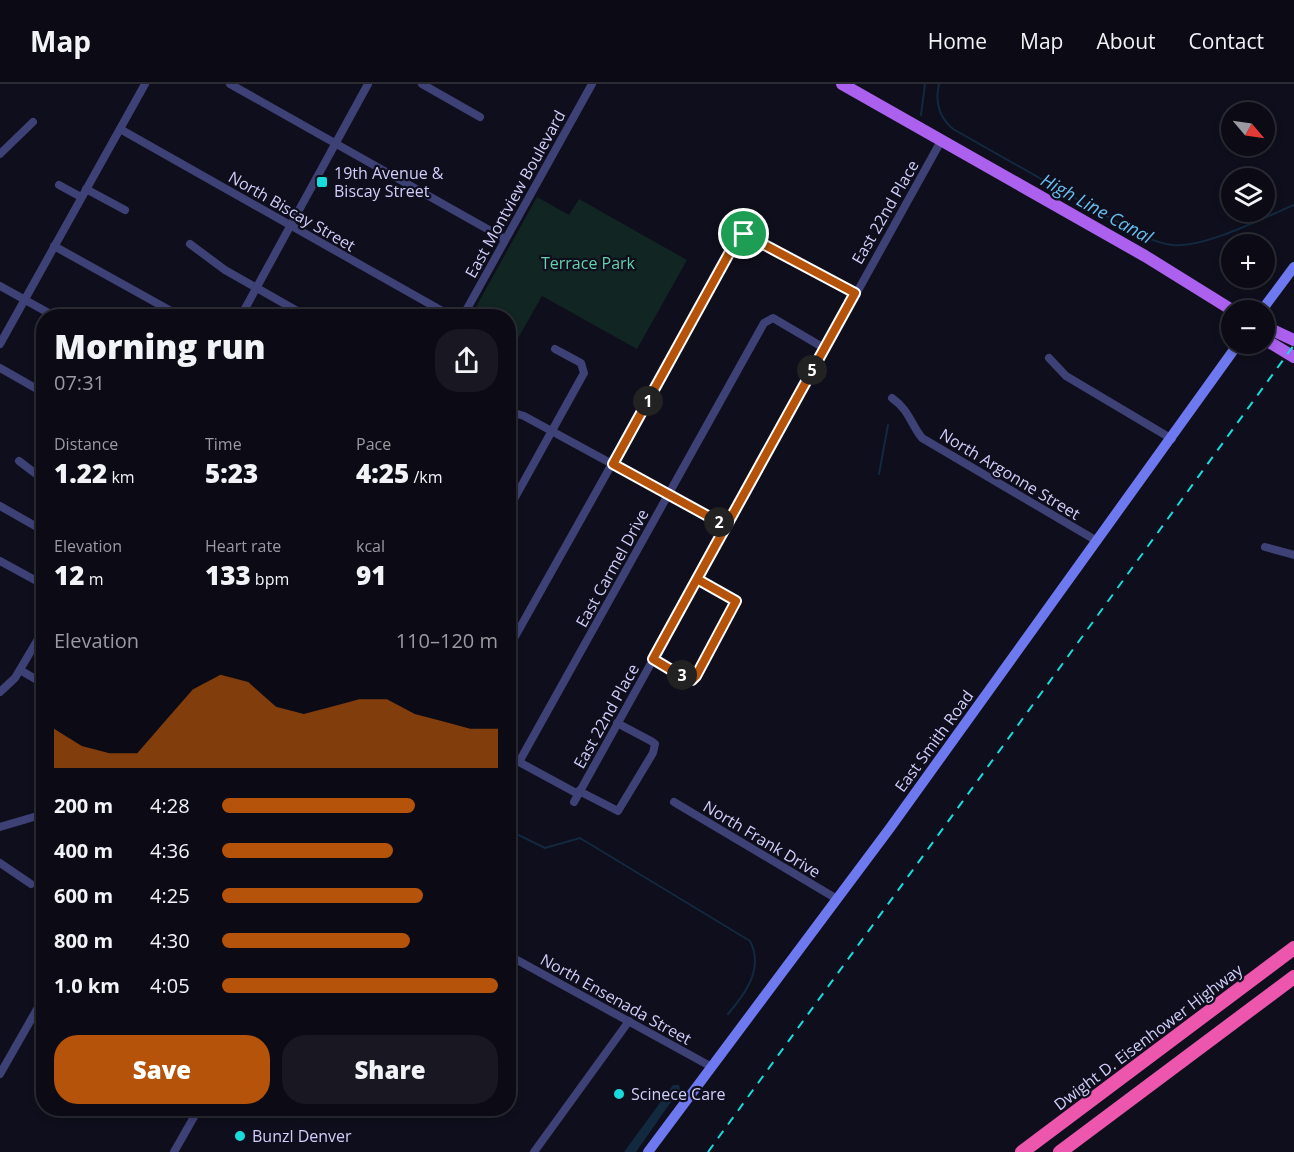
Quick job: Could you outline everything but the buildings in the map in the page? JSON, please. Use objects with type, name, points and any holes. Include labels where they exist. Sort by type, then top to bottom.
[{"type":"highway","name":"Dwight D. Eisenhower Highway","points":[[1022,1152],[1294,948]]},
{"type":"highway","points":[[1060,1152],[1294,977]]},
{"type":"main road","points":[[842,84],[1145,256],[1221,303]]},
{"type":"main road","points":[[1275,331],[1294,340]]},
{"type":"main road","points":[[1275,346],[1294,357]]},
{"type":"street","points":[[0,344],[145,84]]},
{"type":"street","points":[[230,84],[505,240]]},
{"type":"street","points":[[245,309],[369,84]]},
{"type":"street","points":[[422,84],[480,117]]},
{"type":"street","name":"East Montview Boulevard","points":[[467,309],[592,84]]},
{"type":"street","points":[[0,154],[33,122]]},
{"type":"street","name":"North Biscay Street","points":[[120,129],[289,227],[438,309]]},
{"type":"street","name":"East 22nd Place","points":[[577,795],[941,141]]},
{"type":"street","points":[[59,185],[81,197]]},
{"type":"street","points":[[86,189],[125,210]]},
{"type":"street","points":[[516,635],[740,236],[749,235],[855,293]]},
{"type":"street","points":[[190,244],[225,270],[294,309]]},
{"type":"street","points":[[54,246],[167,309]]},
{"type":"street","points":[[1269,300],[1294,267]]},
{"type":"street","points":[[0,286],[41,309]]},
{"type":"street","name":"East Carmel Drive","points":[[519,762],[768,318],[773,318],[824,348]]},
{"type":"street","points":[[516,496],[584,369],[581,363],[555,349]]},
{"type":"street","name":"East Smith Road","points":[[648,1152],[837,899],[1232,354]]},
{"type":"street","points":[[1049,358],[1066,376],[1172,439]]},
{"type":"street","points":[[0,368],[36,388]]},
{"type":"street","name":"North Argonne Street","points":[[892,398],[909,413],[922,438],[1097,541]]},
{"type":"street","points":[[516,414],[726,526]]},
{"type":"street","points":[[19,461],[36,474]]},
{"type":"street","points":[[0,506],[36,526]]},
{"type":"street","points":[[1265,548],[1294,555]]},
{"type":"street","points":[[0,561],[36,581]]},
{"type":"street","points":[[653,659],[688,680],[696,676],[736,601],[697,579]]},
{"type":"street","points":[[0,692],[20,670],[36,643]]},
{"type":"street","points":[[20,670],[36,679]]},
{"type":"street","points":[[516,760],[577,795],[618,811],[653,753],[655,744],[617,723]]},
{"type":"street","name":"North Frank Drive","points":[[674,802],[837,899]]},
{"type":"street","points":[[0,827],[36,816]]},
{"type":"street","points":[[0,863],[31,884]]},
{"type":"street","name":"North Ensenada Street","points":[[516,959],[710,1066]]},
{"type":"street","points":[[0,1074],[36,1011]]},
{"type":"street","points":[[534,1152],[629,1021]]},
{"type":"street","points":[[174,1152],[194,1116]]},
{"type":"green space","name":"Terrace Park","points":[[537,197],[569,215],[579,199],[687,260],[637,349],[542,296],[516,342],[516,309],[475,309]]},
{"type":"water","points":[[673,1085],[679,1085],[680,1089],[636,1152],[624,1152]]},
{"type":"waterway","points":[[921,115],[925,84]]},
{"type":"waterway","name":"High Line Canal","points":[[939,84],[939,108],[944,119],[953,129],[1133,231],[1158,242],[1173,245],[1201,242],[1234,231],[1294,205]]},
{"type":"waterway","points":[[879,474],[888,425]]},
{"type":"waterway","points":[[516,834],[545,848],[580,838],[750,941],[755,961],[751,980],[741,998],[728,1014]]},
{"type":"railway","points":[[708,1152],[1294,345]]},
{"type":"place","name":"19th Avenue & Biscay Street","points":[[322,182]]},
{"type":"place","name":"Scinece Care","points":[[619,1094]]},
{"type":"place","name":"Bunzl Denver","points":[[240,1136]]},
{"type":"route","points":[[744,234],[855,293],[697,579],[733,597],[736,601],[696,676],[688,680],[653,659],[726,526],[613,464],[737,239],[744,234]]}]
